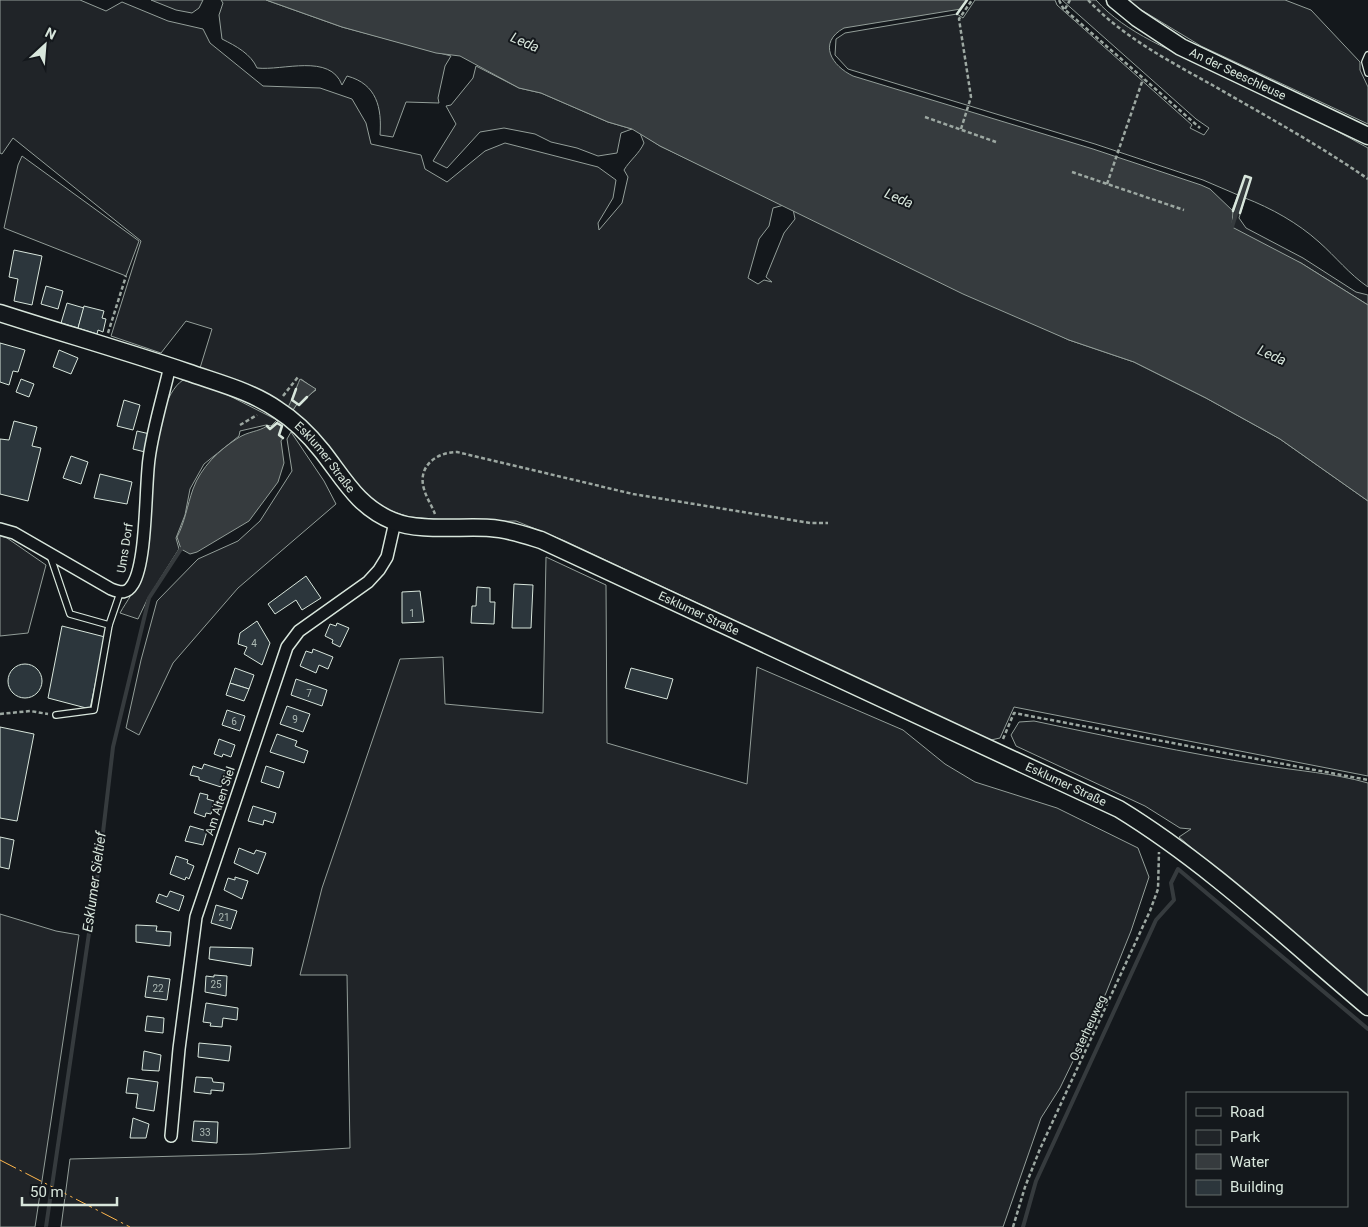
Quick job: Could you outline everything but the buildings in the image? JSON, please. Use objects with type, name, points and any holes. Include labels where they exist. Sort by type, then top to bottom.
[{"type":"street","name":"An der Seeschleuse","points":[[1115,0],[1137,18],[1181,47],[1368,136]]},
{"type":"street","name":"Esklumer Straße","points":[[0,313],[104,344],[237,389],[261,399],[282,404],[293,422],[321,450],[352,493],[364,505],[395,522],[492,528],[513,531],[542,540],[1119,809],[1158,833],[1193,860],[1368,1007]]},
{"type":"street","name":"Ums Dorf","points":[[0,529],[14,532],[50,555],[120,593],[127,591],[134,583],[140,564],[149,459],[170,366]]},
{"type":"street","name":"Am Alten Siel","points":[[171,1136],[177,1066],[196,917],[287,647],[299,631],[368,582],[379,570],[387,557],[395,522]]},
{"type":"lane","points":[[1368,55],[1366,62],[1368,73]]},
{"type":"lane","points":[[50,555],[70,614],[109,625]]},
{"type":"lane","points":[[56,715],[94,710],[109,625],[120,593]]},
{"type":"path","points":[[961,130],[971,97],[959,19],[972,0]]},
{"type":"path","points":[[1059,0],[1065,9],[1200,128]]},
{"type":"path","points":[[1065,9],[1070,0]]},
{"type":"path","points":[[1088,0],[1119,28],[1150,49],[1298,134],[1368,179]]},
{"type":"path","points":[[1107,184],[1143,78]]},
{"type":"path","points":[[925,117],[996,142]]},
{"type":"path","points":[[1072,172],[1184,210]]},
{"type":"path","points":[[104,344],[126,276]]},
{"type":"path","points":[[282,404],[298,377]]},
{"type":"path","points":[[240,425],[252,416]]},
{"type":"path","points":[[441,526],[424,489],[423,479],[431,460],[448,452],[457,452],[633,494],[810,523],[828,523]]},
{"type":"path","points":[[0,714],[30,711],[56,715]]},
{"type":"path","points":[[997,753],[1014,713],[1368,780]]},
{"type":"path","name":"Osterheuweg","points":[[1013,1227],[1025,1187],[1040,1149],[1150,911],[1158,889],[1160,867],[1158,833]]},
{"type":"green space","points":[[0,0],[80,0],[106,11],[122,2],[168,21],[203,29],[210,43],[263,86],[320,88],[352,99],[366,123],[371,144],[421,155],[425,169],[447,182],[485,151],[505,143],[598,167],[616,180],[613,198],[598,223],[599,230],[622,203],[628,177],[624,170],[644,143],[640,133],[660,146],[784,205],[773,208],[769,226],[759,239],[748,278],[758,284],[764,280],[772,282],[766,277],[784,233],[795,219],[793,209],[1069,340],[1134,362],[1206,398],[1280,439],[1368,501],[1368,776],[1014,707],[1000,738],[991,740],[565,541],[516,521],[472,522],[409,517],[383,508],[360,494],[291,413],[297,404],[316,390],[301,379],[293,401],[287,410],[200,368],[212,329],[186,321],[161,353],[111,336],[141,241],[13,138],[2,154],[0,153]]},
{"type":"green space","points":[[151,0],[203,0],[199,8],[192,13],[176,10]]},
{"type":"green space","points":[[221,0],[266,0],[342,27],[451,56],[445,66],[438,98],[439,103],[406,102],[393,137],[380,135],[380,116],[376,98],[365,85],[357,80],[347,76],[342,85],[336,75],[327,69],[317,66],[257,68],[247,55],[222,39],[219,15],[223,3]]},
{"type":"green space","points":[[823,0],[967,0],[841,21],[822,42],[834,72],[1230,215],[1238,195],[1203,180],[1095,144],[848,69],[835,55],[836,39],[845,33],[957,14],[963,18],[975,0],[1055,0],[1057,5],[1192,125],[1190,128],[1204,135],[1209,128],[1196,119],[1062,0],[1096,0],[1121,23],[1151,41],[1292,108],[1368,148],[1368,287],[1311,235],[1265,206],[1245,198],[1239,218],[1246,228],[1303,258],[1356,292],[1368,295],[1368,305],[1301,263],[833,77],[789,23]]},
{"type":"green space","points":[[1125,0],[1285,0],[1311,10],[1360,62],[1360,70],[1368,87],[1368,124],[1201,46]]},
{"type":"green space","points":[[476,66],[519,88],[541,93],[608,122],[632,129],[621,133],[617,153],[598,156],[577,148],[551,142],[535,134],[504,128],[480,132],[447,168],[433,161],[456,124],[446,106],[451,105],[473,78]]},
{"type":"green space","points":[[22,156],[139,241],[126,276],[4,228],[18,165]]},
{"type":"green space","points":[[183,380],[222,392],[277,420],[271,426],[266,425],[240,431],[239,436],[204,464],[190,489],[185,515],[176,538],[179,549],[148,598],[138,619],[120,613],[139,581],[144,556],[156,441],[162,415],[171,394]]},
{"type":"green space","points":[[291,432],[324,481],[336,504],[238,588],[173,663],[139,735],[126,728],[141,660],[157,601],[198,559],[238,541],[260,521],[292,471],[287,439]]},
{"type":"green space","points":[[0,536],[7,538],[46,565],[28,633],[0,636]]},
{"type":"green space","points":[[546,557],[606,585],[607,743],[747,784],[757,667],[903,730],[945,764],[975,782],[1057,808],[1138,848],[1149,877],[1131,931],[1106,993],[1060,1088],[1041,1118],[1003,1227],[61,1227],[70,1159],[255,1154],[350,1148],[347,975],[300,975],[322,888],[400,659],[443,657],[445,704],[543,713]]},
{"type":"green space","points":[[1034,721],[1176,750],[1329,774],[1368,783],[1368,999],[1179,837],[1191,829],[1180,828],[1145,806],[1016,746],[1011,735],[1019,722]]},
{"type":"green space","points":[[0,914],[56,931],[79,935],[35,1227],[0,1227]]},
{"type":"water","name":"Leda","points":[[266,0],[967,0],[961,9],[844,28],[831,40],[830,54],[845,72],[853,76],[1093,149],[1210,189],[1233,211],[1232,227],[1301,263],[1368,305],[1368,501],[1280,439],[1206,398],[1134,362],[1069,340],[963,294],[660,146],[632,129],[608,122],[541,93],[519,88],[460,56],[436,53],[342,27]]},
{"type":"water","points":[[300,379],[316,389],[299,405],[297,404],[282,426],[279,435],[283,438],[281,441],[284,463],[278,482],[249,521],[197,552],[190,554],[181,549],[177,537],[196,481],[201,473],[224,448],[238,438],[267,426],[270,428],[276,423],[289,406]]},
{"type":"waterway","points":[[1232,227],[1247,179]]},
{"type":"waterway","name":"Esklumer Sieltief","points":[[46,1227],[100,858],[113,747],[149,598],[181,549]]},
{"type":"waterway","points":[[1023,1227],[1036,1181],[1156,920],[1174,900],[1171,883],[1178,869],[1368,1029]]},
{"type":"wall","points":[[957,14],[967,0]]},
{"type":"wall","points":[[1233,211],[1245,176],[1251,178],[1240,213]]},
{"type":"wall","points":[[296,389],[292,400],[299,405],[307,397]]},
{"type":"wall","points":[[267,426],[270,429],[277,423],[282,426],[279,435],[283,438]]},
{"type":"power","points":[[0,1160],[130,1227]]}]
